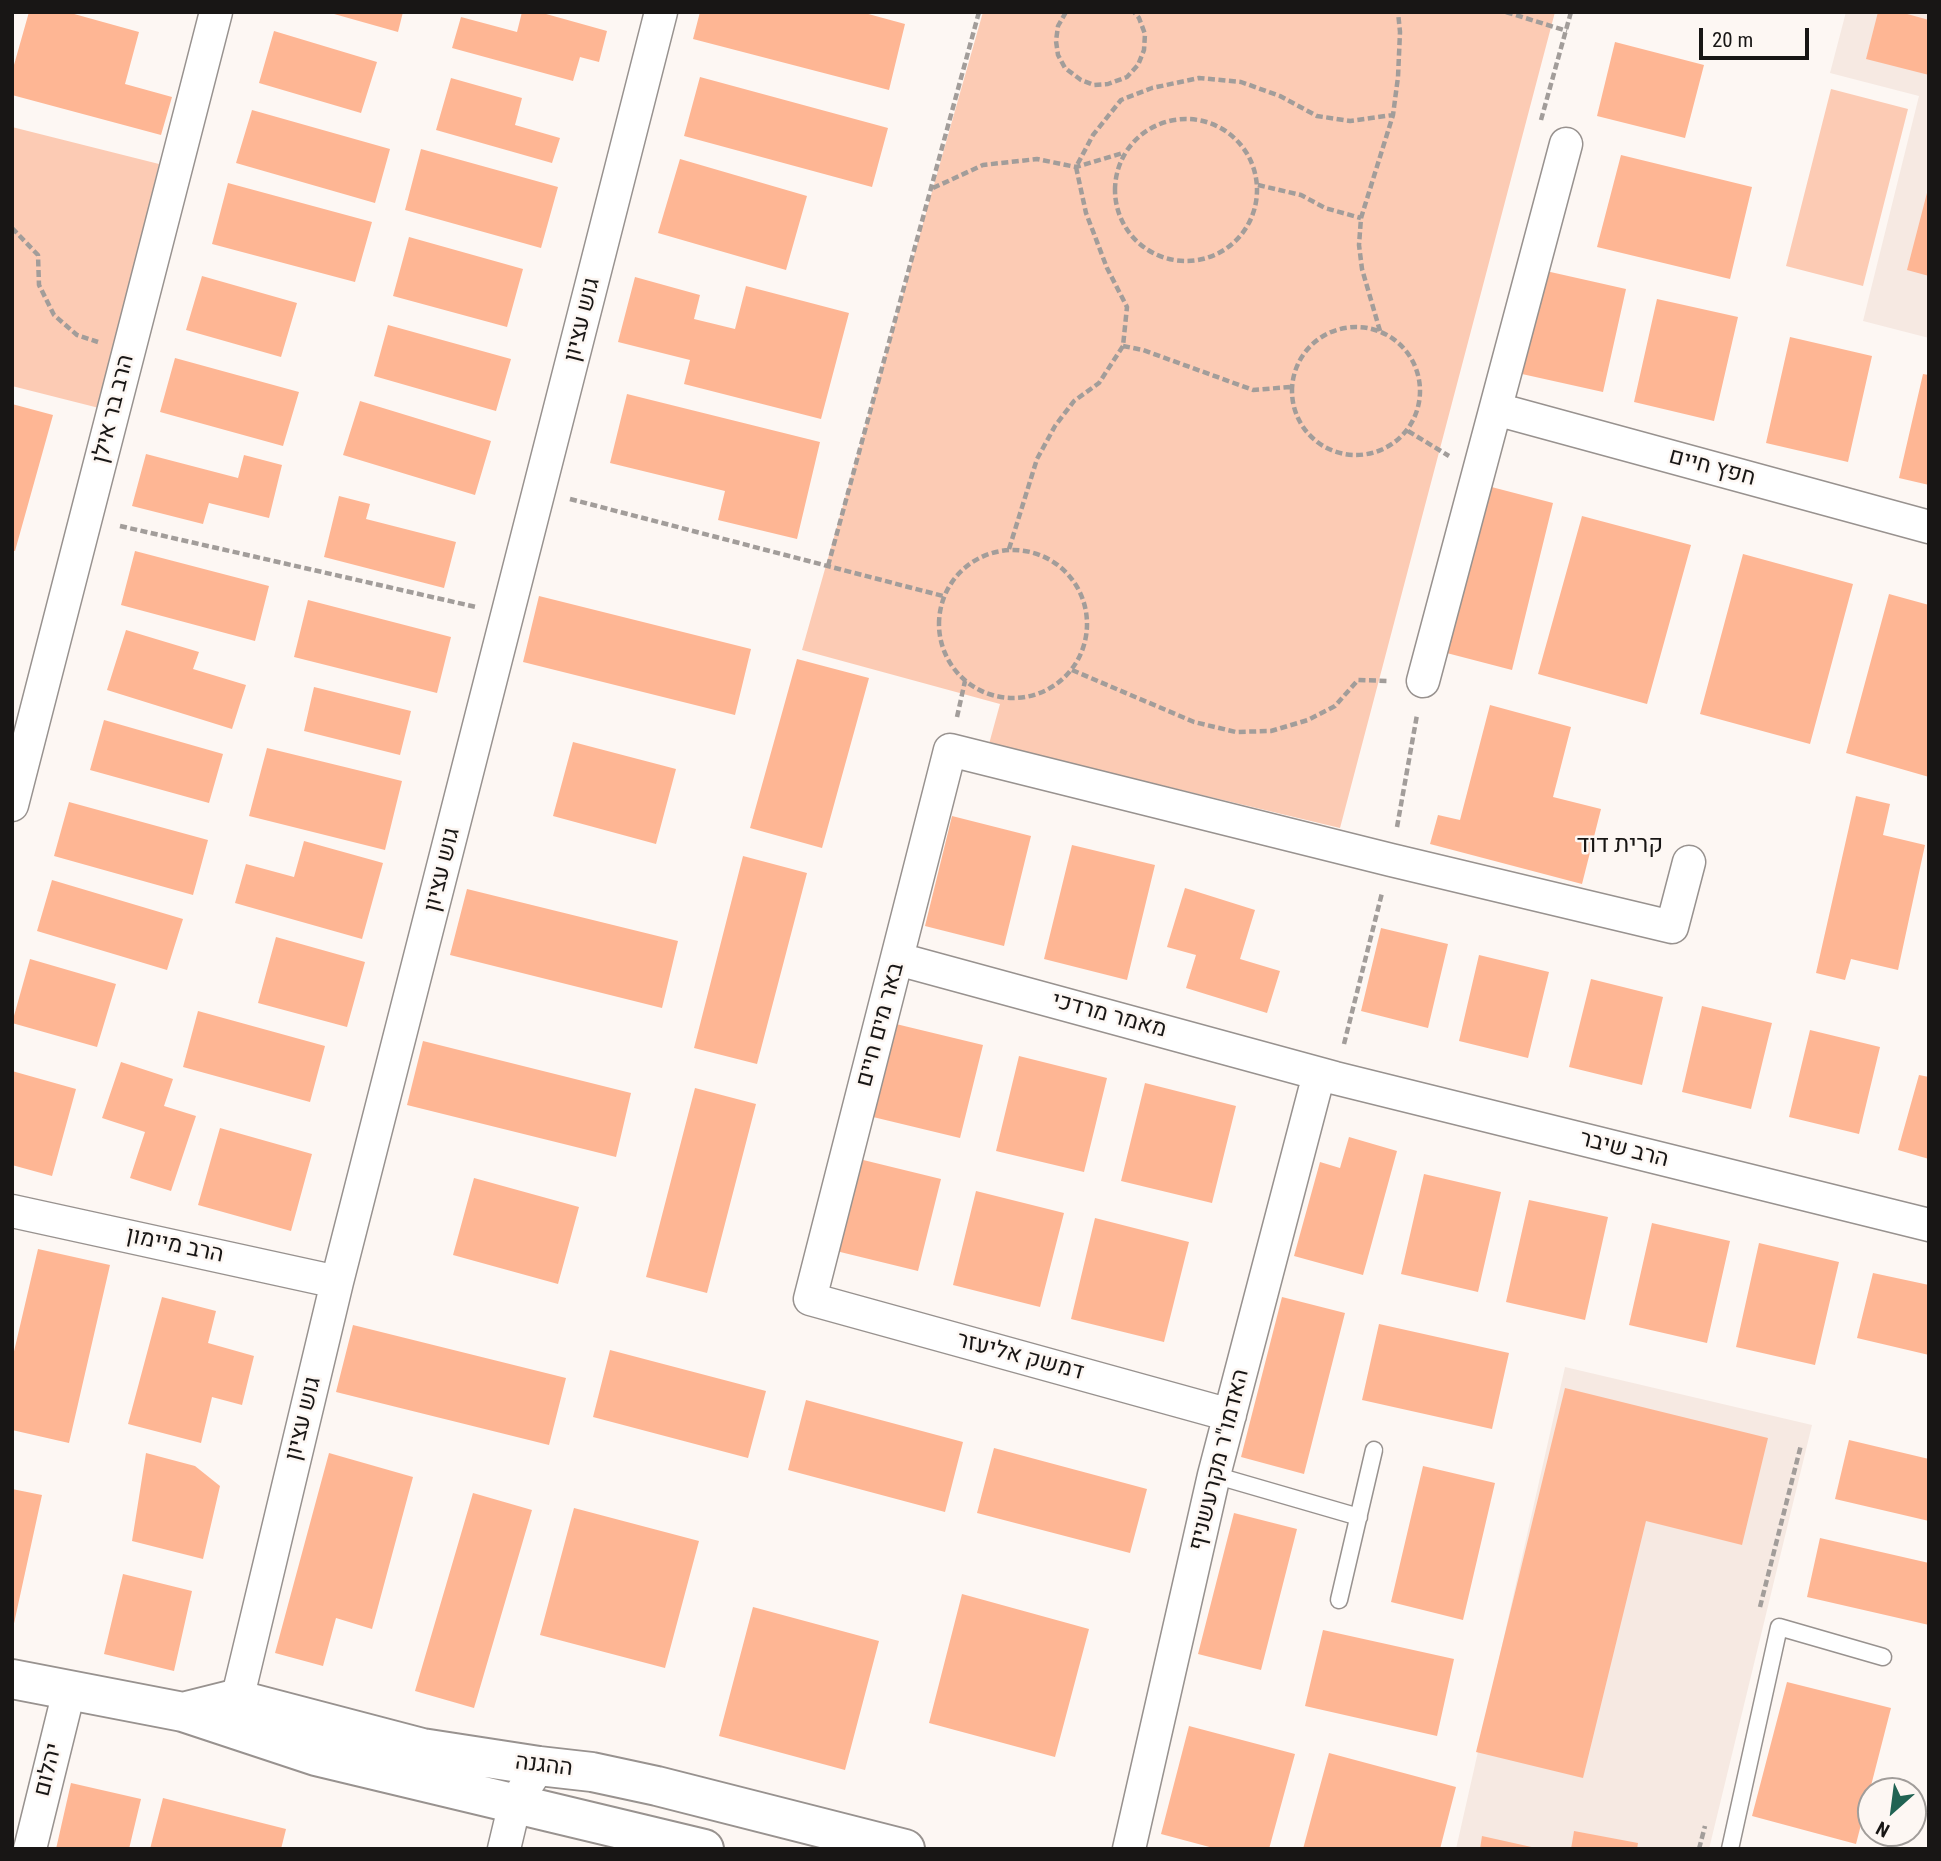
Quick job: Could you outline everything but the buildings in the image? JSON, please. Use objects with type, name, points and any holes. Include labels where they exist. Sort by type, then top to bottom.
[{"type":"street","name":"הרב בר אילן","points":[[12,805],[216,12]]},
{"type":"street","name":"גוש עציון","points":[[233,1714],[337,1282],[662,12]]},
{"type":"street","points":[[1423,681],[1566,144]]},
{"type":"street","name":"חפץ חיים","points":[[1496,409],[1929,527]]},
{"type":"street","name":"באר מים חיים","points":[[810,1299],[950,750],[1391,860]]},
{"type":"street","points":[[1391,860],[1672,927],[1689,862]]},
{"type":"street","name":"מאמר מרדכי","points":[[898,959],[1327,1076]]},
{"type":"street","name":"הרב שיבר","points":[[1327,1076],[1929,1225]]},
{"type":"street","name":"האדמו\"ר מקרעשניף","points":[[1129,1849],[1214,1475],[1327,1076]]},
{"type":"street","name":"הרב מיימון","points":[[12,1210],[337,1282]]},
{"type":"street","name":"דמשק אליעזר","points":[[810,1299],[1230,1415]]},
{"type":"street","name":"ההגנה","points":[[12,1679],[183,1712],[233,1714],[422,1748],[592,1772],[905,1849]]},
{"type":"street","name":"יהלום","points":[[30,1849],[25,1811],[69,1691]]},
{"type":"street","name":"ההגנה","points":[[233,1714],[316,1756],[704,1849]]},
{"type":"street","points":[[504,1849],[515,1803],[539,1766]]},
{"type":"lane","points":[[1339,1600],[1374,1450]]},
{"type":"lane","points":[[1214,1475],[1359,1517]]},
{"type":"lane","points":[[1730,1849],[1779,1627],[1883,1657]]},
{"type":"path","points":[[828,566],[979,12]]},
{"type":"path","points":[[1066,12],[1058,26],[1056,41],[1058,55],[1065,68],[1081,80],[1094,85],[1108,85],[1127,77],[1138,65],[1144,50],[1145,34],[1134,12]]},
{"type":"path","points":[[1380,331],[1362,269],[1359,245],[1361,218],[1393,116],[1399,55],[1398,12]]},
{"type":"path","points":[[1506,12],[1567,31]]},
{"type":"path","points":[[1566,144],[1538,133],[1571,12]]},
{"type":"path","points":[[1009,549],[1037,459],[1055,426],[1074,401],[1100,383],[1123,345],[1127,307],[1107,268],[1086,213],[1076,167],[1093,135],[1121,100],[1152,88],[1199,78],[1241,82],[1280,96],[1317,116],[1350,121],[1393,116]]},
{"type":"path","points":[[1190,118],[1212,123],[1240,143],[1252,162],[1258,185],[1252,219],[1238,240],[1217,256],[1192,262],[1164,259],[1143,249],[1125,229],[1115,203],[1115,177],[1124,153],[1145,131],[1169,120],[1190,118]]},
{"type":"path","points":[[933,188],[983,165],[1037,159],[1076,167],[1124,153]]},
{"type":"path","points":[[1258,185],[1301,195],[1325,208],[1361,218]]},
{"type":"path","points":[[12,228],[38,255],[39,285],[54,316],[77,335],[129,352]]},
{"type":"path","points":[[1356,326],[1380,331],[1401,344],[1413,361],[1421,385],[1418,410],[1408,431],[1391,446],[1360,456],[1339,454],[1319,445],[1301,426],[1292,407],[1290,387],[1296,365],[1314,341],[1333,330],[1356,326]]},
{"type":"path","points":[[1123,345],[1253,390],[1290,387]]},
{"type":"path","points":[[1408,431],[1478,474]]},
{"type":"path","points":[[539,491],[943,596]]},
{"type":"path","points":[[86,519],[508,615]]},
{"type":"path","points":[[1009,549],[1035,552],[1069,574],[1082,596],[1088,621],[1084,647],[1072,670],[1062,681],[1039,694],[1013,699],[988,694],[965,681],[955,670],[943,647],[939,622],[943,596],[962,569],[983,555],[1009,549]]},
{"type":"path","points":[[1072,670],[1194,722],[1236,732],[1271,731],[1308,720],[1335,706],[1358,681],[1423,681],[1391,860],[1327,1076]]},
{"type":"shaded area","points":[[983,12],[1555,12],[1340,828],[989,744],[1000,704],[802,650]]},
{"type":"shaded area","points":[[1846,12],[1929,12],[1929,338],[1863,321],[1919,96],[1830,73]]},
{"type":"shaded area","points":[[1831,89],[1908,109],[1863,286],[1786,266]]},
{"type":"shaded area","points":[[12,127],[159,164],[99,408],[12,386]]},
{"type":"shaded area","points":[[1565,1367],[1812,1425],[1709,1849],[1456,1849]]},
{"type":"district","name":"קרית דוד","points":[[1620,846]]}]
